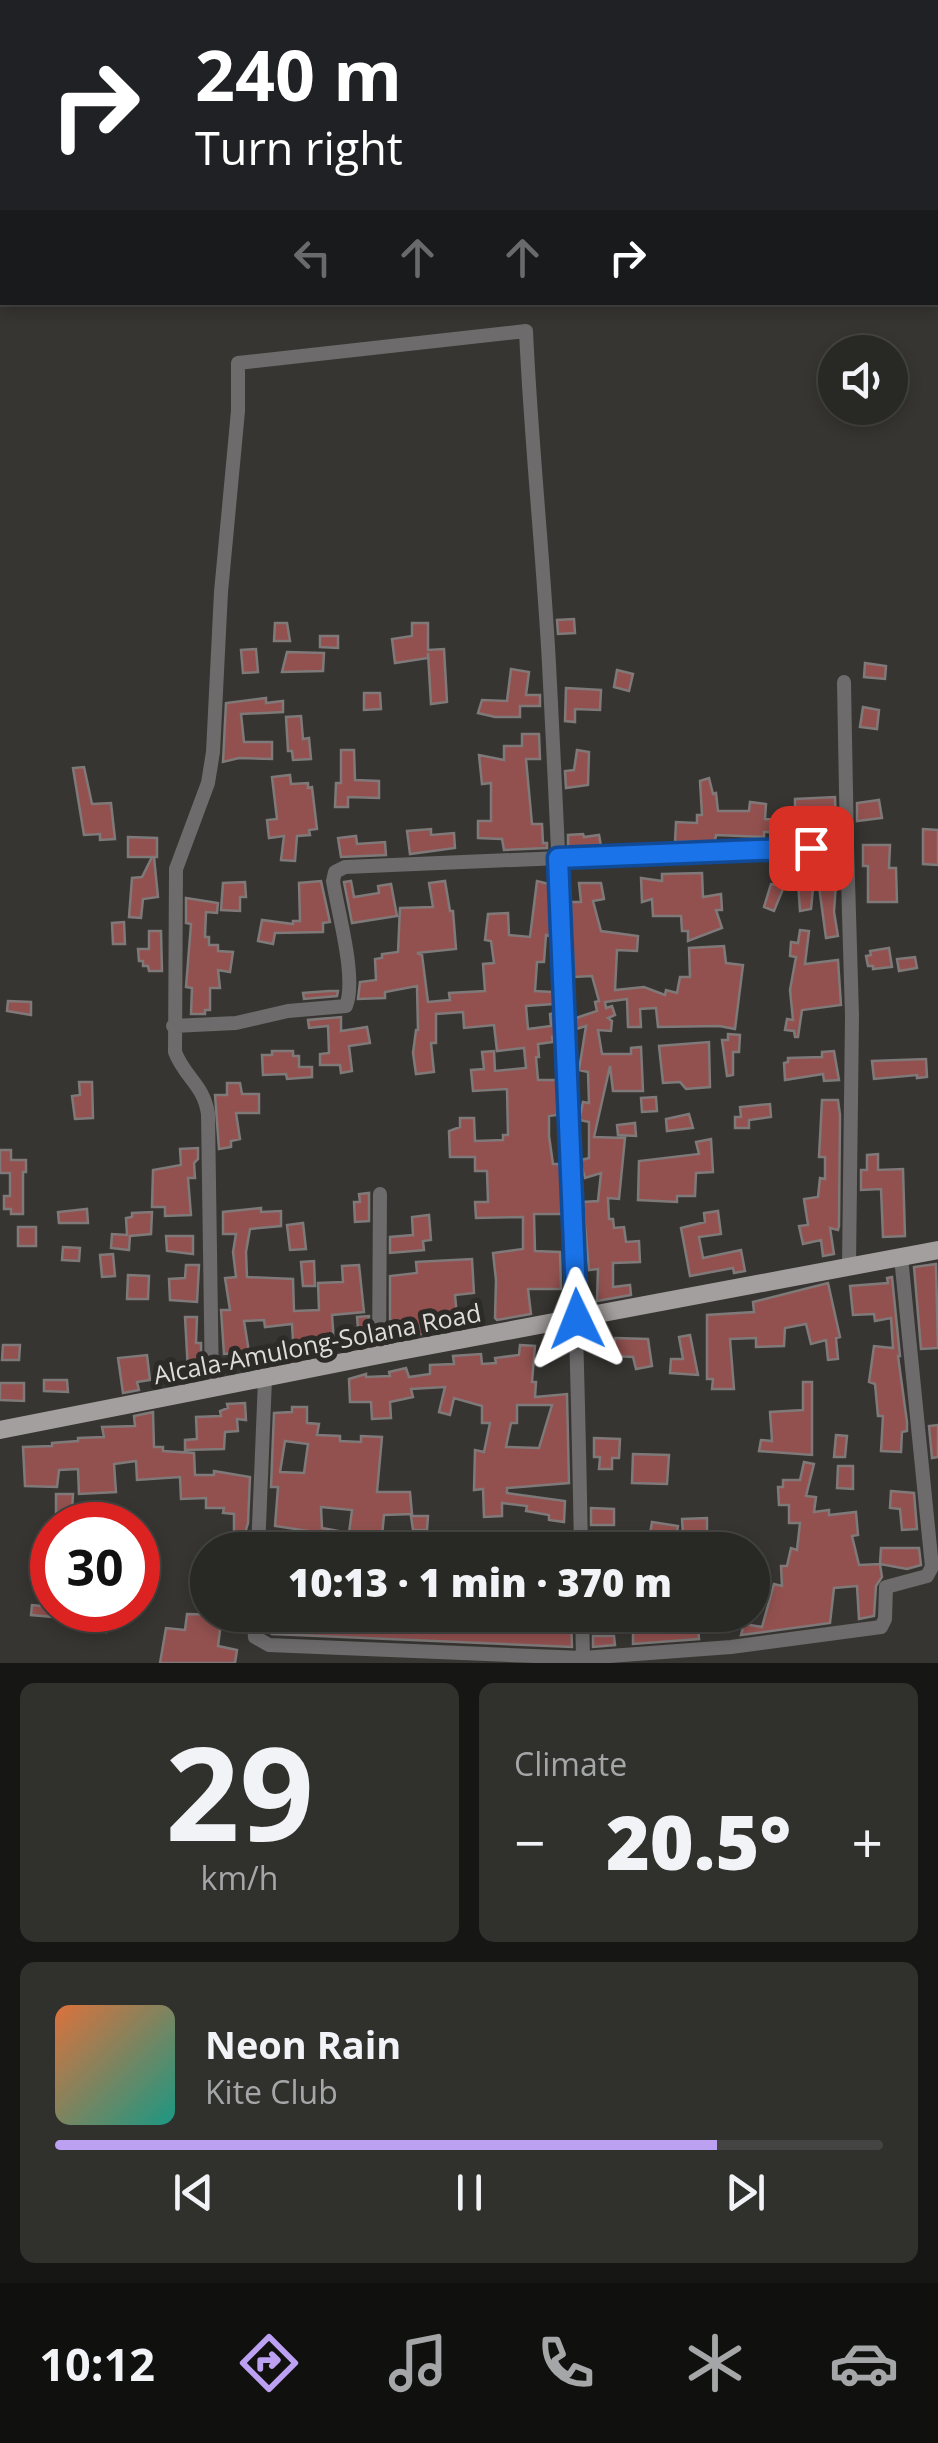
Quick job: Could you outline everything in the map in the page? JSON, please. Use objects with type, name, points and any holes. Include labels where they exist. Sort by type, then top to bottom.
[{"type":"main road","name":"Alcala-Amulong-Solana Road","points":[[0,1430],[938,1250]]},
{"type":"street","points":[[212,1389],[208,1114],[205,1097],[180,1067],[175,1052],[176,869],[208,784],[213,752],[221,592],[238,411],[238,362],[526,331],[549,658],[577,1319],[581,1532]]},
{"type":"street","points":[[844,682],[852,1016],[849,1266]]},
{"type":"street","points":[[173,1026],[236,1024],[288,1010],[346,1006],[346,960],[333,882],[338,869],[358,865],[847,846]]},
{"type":"street","points":[[379,1355],[380,1194]]},
{"type":"street","points":[[254,1632],[254,1636],[269,1644],[583,1658],[731,1647],[881,1627],[886,1587],[930,1572],[901,1257]]},
{"type":"street","points":[[259,1532],[265,1379]]},
{"type":"street","points":[[582,1632],[583,1658]]},
{"type":"building","points":[[574,619],[575,633],[558,634],[557,620]]},
{"type":"building","points":[[275,623],[287,623],[290,641],[274,641]]},
{"type":"building","points":[[412,623],[428,623],[428,650],[444,649],[447,702],[431,704],[428,653],[428,658],[395,663],[392,639],[412,636]]},
{"type":"building","points":[[320,636],[338,636],[338,648],[320,647]]},
{"type":"building","points":[[256,649],[258,672],[243,673],[241,650]]},
{"type":"building","points":[[287,652],[324,653],[323,671],[282,672]]},
{"type":"building","points":[[865,663],[886,666],[885,679],[864,677]]},
{"type":"building","points":[[511,669],[529,672],[526,695],[540,695],[540,706],[520,706],[520,717],[478,713],[482,700],[507,701]]},
{"type":"building","points":[[617,670],[633,674],[629,691],[614,687]]},
{"type":"building","points":[[566,688],[601,690],[600,710],[575,709],[575,722],[565,721]]},
{"type":"building","points":[[364,693],[380,693],[381,709],[364,710]]},
{"type":"building","points":[[266,698],[266,703],[283,701],[283,712],[241,714],[244,742],[272,742],[272,759],[239,758],[223,762],[226,703]]},
{"type":"building","points":[[863,707],[879,710],[877,729],[860,727]]},
{"type":"building","points":[[301,716],[303,739],[309,738],[311,759],[293,760],[292,751],[288,751],[286,717]]},
{"type":"building","points":[[522,734],[539,734],[540,759],[526,759],[532,824],[542,824],[547,848],[504,850],[502,839],[478,838],[478,821],[491,821],[491,783],[482,784],[479,755],[504,760],[504,746],[522,746]]},
{"type":"building","points":[[341,750],[354,750],[355,780],[379,781],[379,798],[348,797],[348,807],[335,807],[336,783],[341,783]]},
{"type":"building","points":[[577,750],[589,752],[588,785],[566,788],[565,771],[574,770]]},
{"type":"building","points":[[84,767],[92,804],[111,803],[115,839],[100,840],[100,834],[84,835],[73,768]]},
{"type":"building","points":[[290,775],[291,784],[308,783],[308,788],[312,787],[317,829],[309,830],[310,835],[297,836],[295,861],[281,860],[284,836],[269,838],[267,820],[277,819],[272,777]]},
{"type":"building","points":[[709,778],[718,811],[749,811],[750,802],[766,804],[765,819],[790,820],[789,808],[795,808],[795,799],[835,797],[836,825],[810,826],[810,831],[764,832],[764,837],[716,835],[715,841],[675,842],[676,822],[697,823],[697,815],[702,815],[700,781]]},
{"type":"building","points":[[879,800],[882,818],[857,821],[857,803]]},
{"type":"building","points":[[431,829],[431,835],[454,833],[455,848],[410,854],[407,831]]},
{"type":"building","points":[[923,829],[938,830],[938,865],[923,864]]},
{"type":"building","points":[[568,835],[599,835],[601,846],[568,847]]},
{"type":"building","points":[[356,836],[357,844],[385,842],[386,855],[341,857],[338,838]]},
{"type":"building","points":[[128,837],[157,838],[154,857],[158,897],[143,899],[141,918],[129,917],[132,878],[142,877],[152,857],[128,857]]},
{"type":"building","points":[[863,845],[890,845],[889,868],[896,868],[897,902],[868,902],[868,866],[863,866]]},
{"type":"building","points":[[797,866],[837,869],[834,912],[838,936],[826,938],[818,879],[814,879],[811,909],[800,911]]},
{"type":"building","points":[[779,867],[792,867],[774,911],[764,907],[771,884],[780,885]]},
{"type":"building","points":[[702,873],[703,897],[721,894],[722,910],[716,910],[722,928],[688,941],[688,931],[682,931],[681,916],[653,916],[652,899],[642,902],[641,878],[662,881],[662,874]]},
{"type":"building","points":[[321,881],[330,922],[323,923],[323,932],[275,933],[273,944],[258,941],[262,920],[293,924],[300,921],[299,883]]},
{"type":"building","points":[[351,881],[354,897],[379,893],[378,886],[391,884],[397,916],[352,923],[344,882]]},
{"type":"building","points":[[445,881],[453,911],[456,949],[417,953],[422,955],[428,1002],[450,1000],[449,993],[485,991],[483,964],[494,963],[491,941],[485,940],[488,914],[508,913],[509,935],[530,937],[537,881],[549,884],[551,928],[549,936],[546,935],[544,962],[537,962],[535,991],[552,992],[553,1004],[526,1006],[528,1029],[551,1026],[550,1014],[554,1013],[553,1042],[538,1044],[536,1057],[538,1080],[557,1080],[557,1115],[549,1116],[549,1136],[553,1164],[560,1164],[562,1214],[534,1214],[535,1251],[560,1252],[561,1289],[528,1289],[531,1314],[497,1320],[493,1253],[523,1249],[523,1217],[476,1218],[475,1202],[488,1202],[487,1171],[475,1171],[475,1157],[450,1157],[449,1131],[460,1127],[460,1118],[474,1118],[475,1141],[503,1140],[503,1135],[508,1135],[507,1089],[473,1091],[471,1070],[484,1069],[482,1052],[494,1051],[495,1071],[526,1068],[524,1048],[497,1051],[494,1025],[464,1028],[463,1012],[436,1014],[436,1043],[431,1043],[434,1072],[416,1074],[413,1053],[418,1030],[417,986],[385,992],[385,998],[358,999],[360,982],[376,980],[375,959],[398,952],[400,908],[433,907],[429,883]]},
{"type":"building","points":[[245,882],[246,897],[240,897],[240,911],[221,910],[223,883]]},
{"type":"building","points":[[579,883],[601,883],[604,899],[593,901],[601,931],[638,936],[637,951],[617,950],[615,990],[644,987],[665,995],[666,990],[677,993],[680,977],[690,977],[689,948],[724,946],[726,963],[743,965],[735,1029],[658,1027],[656,1008],[640,1009],[641,1027],[628,1027],[627,999],[605,1002],[606,1008],[612,1006],[615,1015],[608,1018],[612,1021],[611,1031],[598,1030],[602,1054],[631,1054],[631,1048],[641,1047],[643,1091],[613,1091],[610,1066],[594,1137],[625,1138],[619,1199],[608,1198],[609,1219],[613,1219],[614,1228],[624,1227],[626,1242],[639,1241],[640,1262],[613,1263],[613,1287],[630,1285],[631,1295],[597,1301],[598,1269],[589,1270],[583,1202],[598,1201],[601,1173],[585,1178],[581,1164],[581,1160],[589,1158],[589,1122],[580,1120],[583,1102],[589,1103],[588,1072],[579,1070],[586,1026],[576,1029],[576,1018],[597,1011],[595,1002],[599,1001],[592,976],[574,977],[571,902],[581,902]]},
{"type":"building","points":[[186,898],[218,903],[217,913],[206,912],[205,937],[209,937],[209,945],[218,945],[218,951],[233,952],[230,972],[218,970],[220,988],[210,988],[210,1010],[205,1010],[205,1014],[191,1014],[192,988],[186,987],[191,924],[186,923]]},
{"type":"building","points":[[124,922],[125,944],[113,944],[112,923]]},
{"type":"building","points":[[800,930],[809,931],[805,964],[838,960],[841,1005],[802,1010],[795,1037],[794,1031],[785,1030],[787,1019],[793,1020],[790,990],[796,957],[790,956],[791,942],[798,943]]},
{"type":"building","points":[[149,931],[161,931],[162,971],[149,971],[139,961],[138,949],[149,949]]},
{"type":"building","points":[[889,948],[892,967],[868,966],[866,956],[871,955],[870,951]]},
{"type":"building","points":[[915,957],[917,968],[899,971],[897,959]]},
{"type":"building","points":[[338,991],[337,996],[304,999],[303,993]]},
{"type":"building","points":[[8,1001],[31,1002],[31,1015],[7,1011]]},
{"type":"building","points":[[341,1017],[341,1031],[367,1027],[370,1043],[349,1046],[352,1071],[341,1073],[340,1065],[320,1065],[320,1054],[329,1053],[328,1026],[309,1028],[308,1020]]},
{"type":"building","points":[[728,1034],[740,1035],[739,1052],[733,1052],[733,1075],[727,1076],[722,1040],[728,1040]]},
{"type":"building","points":[[709,1042],[710,1087],[686,1089],[680,1082],[663,1083],[659,1046]]},
{"type":"building","points":[[272,1051],[293,1051],[293,1056],[299,1056],[299,1067],[312,1067],[312,1077],[287,1079],[286,1074],[263,1075],[262,1055],[272,1055]]},
{"type":"building","points":[[834,1051],[839,1080],[824,1081],[823,1074],[785,1080],[784,1063],[788,1058],[822,1057],[822,1052]]},
{"type":"building","points":[[926,1059],[927,1077],[874,1079],[872,1061]]},
{"type":"building","points":[[79,1082],[92,1082],[93,1118],[75,1119],[72,1096],[80,1095]]},
{"type":"building","points":[[227,1083],[240,1083],[242,1094],[259,1094],[259,1113],[236,1113],[240,1139],[231,1141],[231,1147],[219,1149],[215,1095],[227,1095]]},
{"type":"building","points":[[656,1097],[657,1111],[642,1112],[641,1098]]},
{"type":"building","points":[[822,1100],[838,1100],[840,1115],[839,1226],[838,1230],[830,1228],[834,1254],[823,1256],[821,1240],[803,1244],[799,1226],[808,1225],[804,1199],[818,1197],[820,1178],[825,1179],[825,1157],[819,1157]]},
{"type":"building","points":[[770,1104],[771,1117],[749,1120],[749,1128],[735,1128],[735,1117],[741,1117],[740,1107]]},
{"type":"building","points":[[689,1114],[693,1128],[667,1131],[666,1119]]},
{"type":"building","points":[[635,1123],[636,1136],[618,1135],[617,1125]]},
{"type":"building","points":[[711,1139],[713,1172],[696,1173],[695,1196],[677,1196],[677,1202],[638,1200],[639,1161],[699,1154],[696,1142]]},
{"type":"building","points":[[198,1148],[195,1178],[188,1178],[191,1215],[165,1216],[165,1207],[152,1207],[153,1170],[181,1165],[180,1149]]},
{"type":"building","points":[[0,1150],[11,1150],[11,1160],[26,1160],[23,1214],[11,1214],[11,1209],[4,1209],[4,1196],[10,1196],[10,1173],[0,1173]]},
{"type":"building","points":[[878,1154],[878,1170],[903,1169],[905,1236],[883,1237],[881,1189],[861,1190],[861,1170],[867,1170],[867,1155]]},
{"type":"building","points":[[369,1193],[369,1221],[355,1222],[354,1202],[360,1202],[359,1194]]},
{"type":"building","points":[[261,1208],[261,1212],[281,1211],[281,1226],[250,1229],[247,1277],[293,1279],[294,1311],[319,1310],[318,1283],[343,1282],[342,1266],[359,1265],[364,1312],[332,1315],[334,1343],[312,1344],[312,1355],[294,1358],[292,1324],[265,1327],[264,1320],[244,1321],[249,1352],[224,1354],[221,1310],[230,1310],[225,1278],[236,1277],[236,1234],[223,1234],[223,1212]]},
{"type":"building","points":[[87,1209],[88,1223],[59,1223],[58,1212]]},
{"type":"building","points":[[718,1211],[721,1234],[699,1237],[703,1258],[741,1250],[745,1271],[734,1273],[733,1268],[690,1276],[681,1228],[705,1222],[704,1213]]},
{"type":"building","points":[[152,1212],[151,1234],[130,1236],[129,1250],[111,1248],[112,1234],[127,1235],[126,1218],[132,1217],[132,1213]]},
{"type":"building","points":[[429,1215],[431,1240],[423,1241],[424,1250],[390,1253],[390,1237],[413,1235],[412,1217]]},
{"type":"building","points":[[303,1223],[306,1249],[290,1250],[287,1225]]},
{"type":"building","points":[[18,1227],[36,1227],[36,1246],[18,1246]]},
{"type":"building","points":[[166,1236],[193,1236],[193,1254],[167,1251]]},
{"type":"building","points":[[63,1247],[80,1248],[79,1261],[62,1260]]},
{"type":"building","points":[[113,1254],[115,1276],[102,1277],[100,1255]]},
{"type":"building","points":[[472,1259],[474,1293],[455,1295],[458,1326],[390,1337],[390,1276],[417,1273],[416,1262]]},
{"type":"building","points":[[314,1261],[315,1286],[303,1286],[301,1262]]},
{"type":"building","points":[[936,1264],[938,1348],[921,1349],[914,1267]]},
{"type":"building","points":[[186,1265],[199,1265],[197,1302],[170,1300],[169,1279],[185,1278]]},
{"type":"building","points":[[128,1275],[149,1276],[148,1299],[127,1299]]},
{"type":"building","points":[[892,1277],[907,1422],[901,1452],[881,1451],[883,1416],[878,1416],[875,1384],[869,1382],[874,1346],[893,1348],[891,1318],[875,1321],[874,1314],[853,1315],[850,1286],[888,1283],[887,1278]]},
{"type":"building","points":[[828,1283],[840,1337],[836,1338],[838,1359],[828,1360],[826,1340],[811,1344],[806,1324],[785,1328],[784,1346],[756,1347],[756,1338],[730,1339],[734,1389],[712,1389],[713,1379],[707,1379],[707,1315],[754,1312],[753,1302]]},
{"type":"building","points":[[369,1316],[368,1339],[359,1340],[357,1317]]},
{"type":"building","points":[[185,1317],[197,1317],[201,1369],[188,1371]]},
{"type":"building","points":[[690,1335],[698,1375],[670,1373],[671,1359],[683,1359],[679,1337]]},
{"type":"building","points":[[615,1338],[648,1339],[652,1366],[636,1369],[633,1357],[614,1356]]},
{"type":"building","points":[[3,1345],[20,1345],[19,1360],[2,1360]]},
{"type":"building","points":[[520,1345],[535,1346],[535,1397],[567,1394],[569,1483],[507,1488],[507,1493],[565,1501],[564,1522],[526,1511],[527,1506],[502,1503],[502,1516],[484,1517],[483,1489],[474,1490],[475,1450],[484,1452],[490,1423],[482,1423],[482,1406],[454,1398],[450,1415],[439,1412],[445,1387],[411,1389],[413,1397],[390,1402],[391,1418],[372,1419],[371,1402],[350,1402],[349,1379],[366,1374],[390,1376],[389,1372],[406,1368],[409,1377],[430,1374],[430,1365],[454,1364],[453,1356],[481,1354],[482,1364],[519,1355]],"holes":[[[517,1405],[552,1405],[539,1448],[506,1447],[511,1423],[517,1423]]]},
{"type":"building","points":[[269,1350],[269,1363],[253,1364],[253,1351]]},
{"type":"building","points":[[147,1355],[150,1380],[137,1382],[139,1390],[123,1393],[118,1358]]},
{"type":"building","points":[[44,1380],[67,1380],[68,1392],[44,1391]]},
{"type":"building","points":[[803,1382],[812,1382],[812,1455],[759,1451],[761,1440],[772,1441],[770,1412],[803,1410]]},
{"type":"building","points":[[0,1383],[24,1383],[24,1401],[0,1400]]},
{"type":"building","points":[[245,1403],[246,1420],[237,1419],[238,1431],[225,1432],[224,1449],[185,1450],[185,1440],[197,1439],[196,1417],[221,1416],[220,1411],[228,1408],[227,1404]]},
{"type":"building","points":[[307,1407],[307,1423],[319,1424],[317,1435],[340,1436],[340,1441],[382,1437],[377,1492],[410,1492],[412,1514],[384,1515],[382,1532],[349,1532],[352,1510],[321,1507],[322,1528],[344,1532],[275,1526],[278,1487],[271,1487],[274,1413]],"holes":[[[285,1441],[308,1444],[304,1473],[280,1472]]]},
{"type":"building","points":[[153,1412],[154,1447],[194,1453],[195,1475],[214,1475],[214,1471],[250,1477],[245,1532],[234,1532],[234,1514],[223,1513],[224,1508],[206,1508],[206,1498],[181,1499],[180,1477],[137,1480],[136,1461],[114,1464],[116,1492],[79,1494],[78,1469],[59,1470],[57,1487],[25,1486],[23,1447],[104,1437],[102,1427],[135,1426],[134,1416]]},
{"type":"building","points":[[938,1425],[938,1457],[932,1458],[929,1426]]},
{"type":"building","points":[[836,1435],[847,1436],[845,1457],[834,1457]]},
{"type":"building","points":[[594,1438],[620,1439],[619,1458],[612,1458],[612,1469],[599,1469],[600,1457],[594,1457]]},
{"type":"building","points":[[633,1454],[669,1455],[667,1484],[632,1483]]},
{"type":"building","points":[[804,1462],[814,1464],[806,1496],[816,1497],[814,1512],[856,1512],[858,1535],[852,1536],[859,1565],[880,1564],[882,1577],[876,1586],[874,1616],[859,1619],[857,1586],[834,1588],[830,1623],[770,1631],[770,1598],[774,1584],[782,1586],[781,1566],[787,1566],[791,1548],[797,1550],[800,1523],[789,1523],[789,1505],[779,1505],[778,1487],[783,1487],[783,1480],[800,1480]]},
{"type":"building","points":[[838,1466],[853,1466],[853,1489],[837,1488]]},
{"type":"building","points":[[891,1491],[914,1493],[917,1529],[902,1530],[900,1509],[890,1508]]},
{"type":"building","points":[[56,1494],[73,1494],[73,1502],[56,1502]]},
{"type":"building","points":[[591,1508],[614,1509],[614,1525],[591,1525]]},
{"type":"building","points":[[411,1516],[428,1516],[427,1530],[413,1530]]},
{"type":"building","points":[[707,1518],[707,1532],[683,1532],[682,1519]]},
{"type":"building","points":[[652,1522],[678,1526],[677,1532],[650,1532]]},
{"type":"building","points":[[881,1548],[919,1548],[921,1565],[907,1569],[880,1564]]},
{"type":"building","points":[[190,1614],[190,1632],[220,1632],[218,1646],[237,1650],[235,1663],[160,1663],[166,1628],[185,1630]]},
{"type":"building","points":[[269,1632],[572,1632],[572,1647]]},
{"type":"building","points":[[633,1632],[698,1632],[699,1639],[633,1644]]},
{"type":"building","points":[[593,1636],[614,1636],[615,1645],[593,1647]]},
{"type":"route","points":[[577,1319],[558,858],[811,848]]}]
